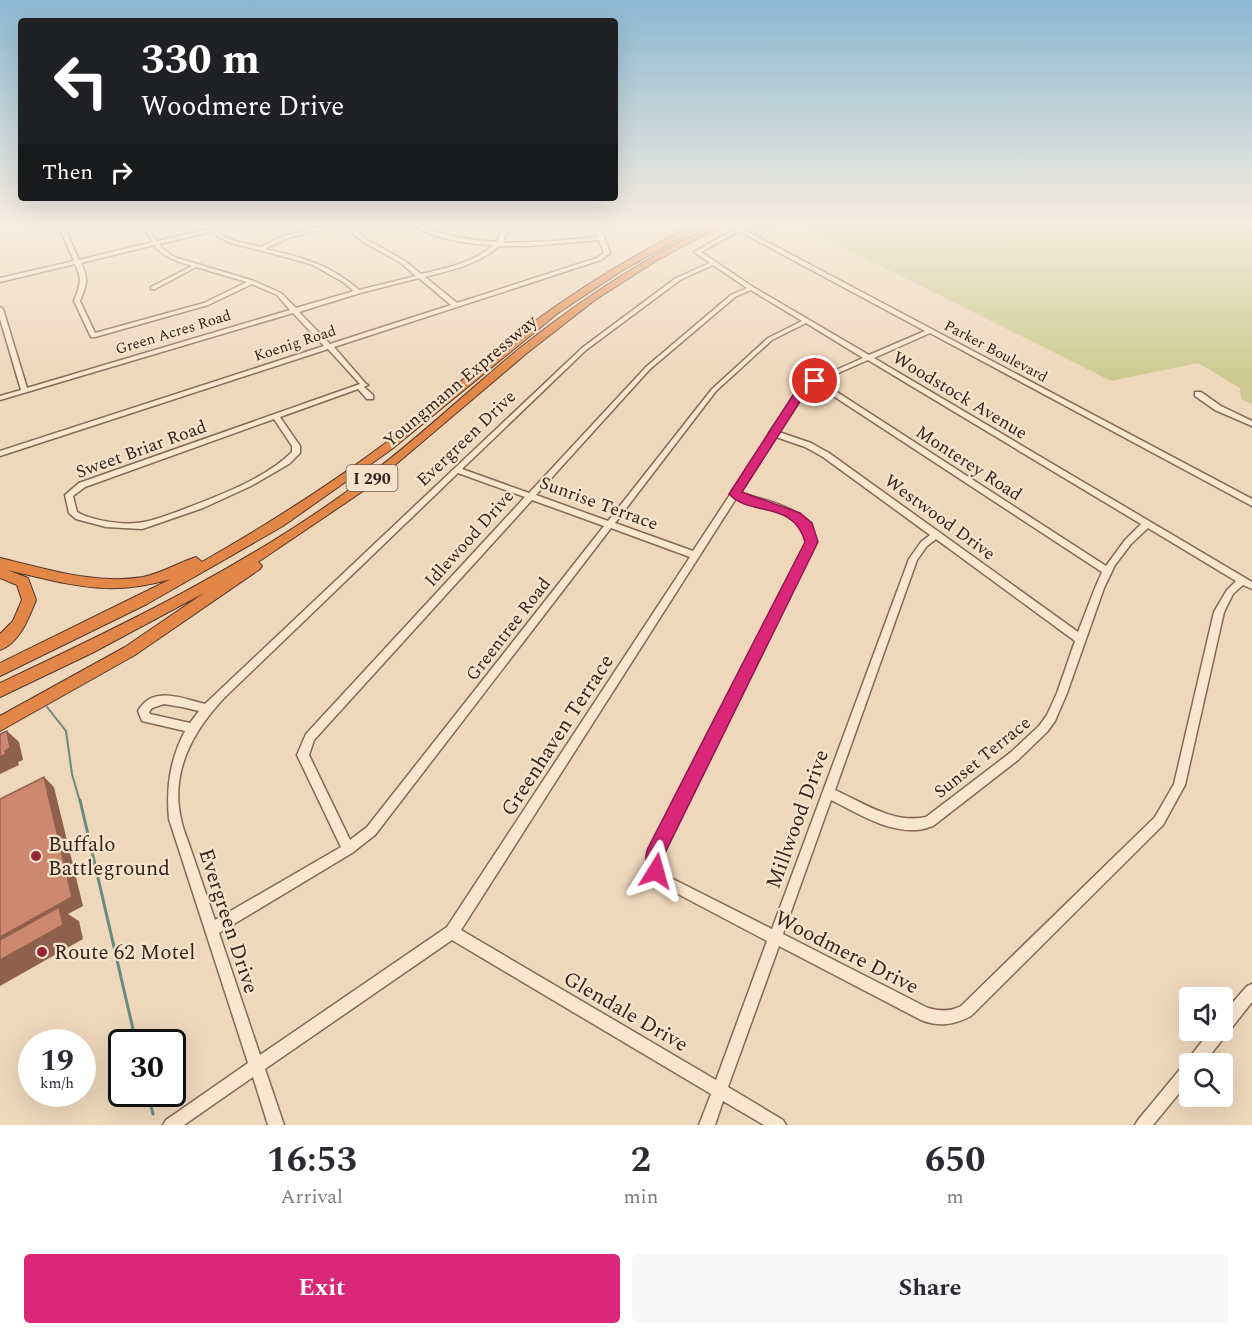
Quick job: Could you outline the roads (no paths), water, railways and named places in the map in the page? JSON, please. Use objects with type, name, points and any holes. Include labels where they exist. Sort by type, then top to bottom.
[{"type":"highway","name":"Youngmann Expressway","points":[[0,670],[100,623],[252,540],[368,462],[534,327],[610,274]]},
{"type":"highway","name":"Youngmann Expressway","points":[[0,690],[177,604],[338,504],[428,434],[550,329],[604,290],[631,274]]},
{"type":"highway","points":[[0,563],[93,585],[138,584],[182,570],[334,486]]},
{"type":"highway","points":[[0,724],[154,636],[220,592],[338,504]]},
{"type":"highway","points":[[0,572],[23,582],[30,600],[19,624],[0,644]]},
{"type":"street","points":[[0,280],[24,274]]},
{"type":"street","points":[[83,274],[77,301],[93,336],[206,304],[252,282]]},
{"type":"street","points":[[153,288],[179,274]]},
{"type":"street","points":[[222,274],[252,282],[279,294],[364,385],[360,387],[370,397]]},
{"type":"street","points":[[337,274],[358,292]]},
{"type":"street","name":"Koenig Road","points":[[0,453],[552,274]]},
{"type":"street","name":"Evergreen Drive","points":[[276,1125],[175,819],[172,802],[175,767],[191,728],[207,709],[584,349],[678,279],[688,274]]},
{"type":"street","name":"Woodstock Avenue","points":[[729,274],[1247,583]]},
{"type":"street","name":"Parker Boulevard","points":[[825,274],[1252,503]]},
{"type":"street","points":[[420,275],[456,306]]},
{"type":"street","name":"Green Acres Road","points":[[0,398],[420,275]]},
{"type":"street","name":"Idlewood Drive","points":[[348,849],[303,755],[305,743],[648,368],[733,296],[751,288]]},
{"type":"street","points":[[0,309],[25,391]]},
{"type":"street","name":"Greentree Road","points":[[211,930],[348,849],[371,831],[714,390],[770,339],[806,321]]},
{"type":"street","name":"Greenhaven Terrace","points":[[171,1125],[452,932],[799,395],[815,381],[930,331]]},
{"type":"street","name":"Monterey Road","points":[[815,381],[1107,571]]},
{"type":"street","name":"Sweet Briar Road","points":[[276,416],[296,446],[296,453],[289,461],[238,490],[142,526],[86,520],[73,513],[69,495],[81,485],[276,416],[360,387]]},
{"type":"street","points":[[1198,394],[1218,408],[1252,424]]},
{"type":"street","name":"Westwood Drive","points":[[773,433],[802,443],[826,455],[1081,640]]},
{"type":"street","name":"Sunrise Terrace","points":[[457,470],[695,555]]},
{"type":"street","name":"Woodmere Drive","points":[[735,494],[796,516],[807,526],[812,542],[654,854],[656,871],[665,881],[926,1015],[948,1018],[966,1011],[1155,826],[1171,805],[1179,785],[1219,612],[1230,592],[1247,583]]},
{"type":"street","name":"Sunset Terrace","points":[[828,792],[901,824],[912,826],[930,822],[1043,730],[1051,718],[1107,571],[1119,549],[1148,524]]},
{"type":"street","name":"Millwood Drive","points":[[707,1125],[913,559],[924,544],[936,535]]},
{"type":"street","points":[[191,728],[146,718],[143,711],[149,702],[160,699],[207,709]]},
{"type":"street","name":"Glendale Drive","points":[[452,932],[778,1125]]},
{"type":"street","points":[[1233,1014],[1252,991]]},
{"type":"street","points":[[1202,1053],[1211,1041]]},
{"type":"street","points":[[1143,1125],[1179,1081]]},
{"type":"waterway","points":[[47,707],[66,731],[72,774],[80,802]]},
{"type":"waterway","points":[[80,800],[133,1029]]},
{"type":"waterway","points":[[151,1107],[153,1114]]},
{"type":"place","name":"Buffalo Battleground","points":[[36,856]]},
{"type":"place","name":"Route 62 Motel","points":[[42,952]]}]
